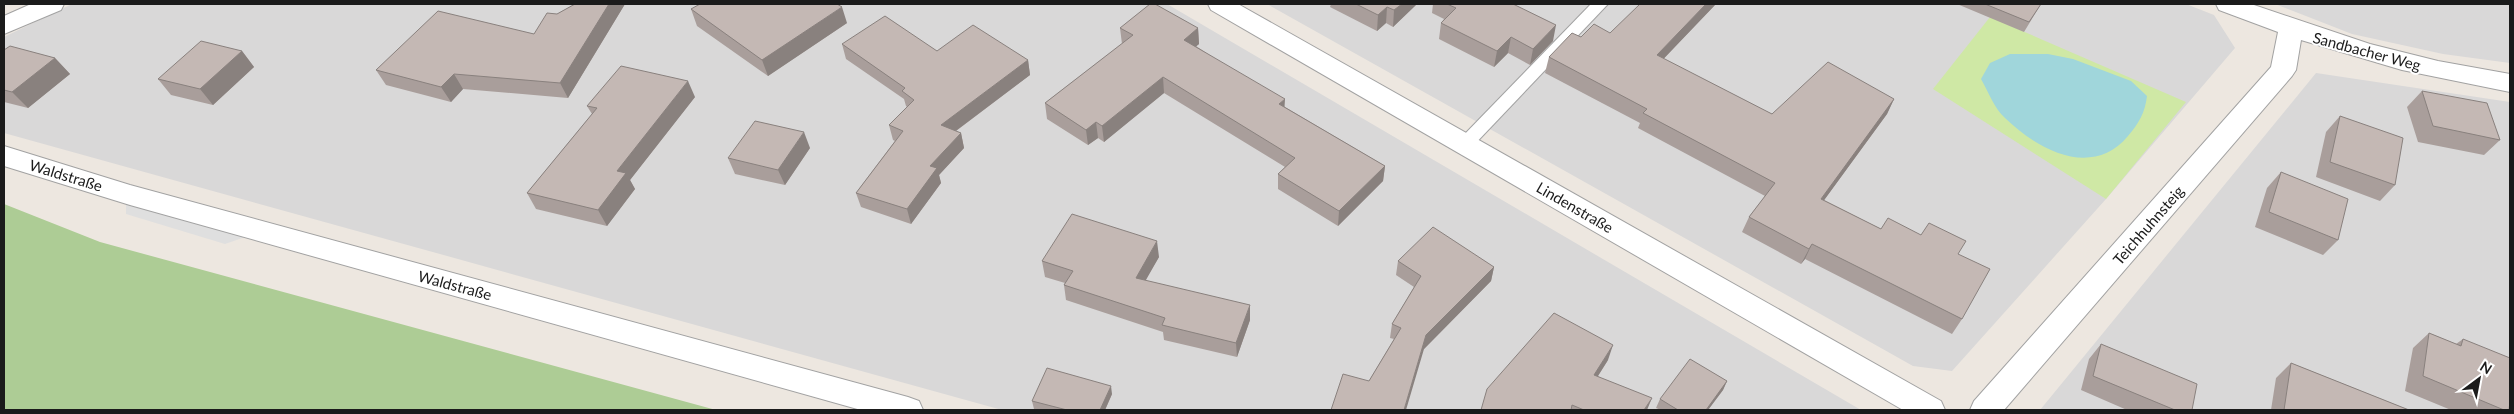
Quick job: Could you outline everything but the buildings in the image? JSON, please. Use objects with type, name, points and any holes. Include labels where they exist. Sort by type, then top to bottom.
[{"type":"street","points":[[4,26],[52,4]]},
{"type":"street","name":"Lindenstraße","points":[[1220,4],[1930,410]]},
{"type":"street","name":"Sandbacher Weg","points":[[2228,4],[2291,30],[2362,51],[2470,78],[2510,83]]},
{"type":"street","name":"Teichhuhnsteig","points":[[1985,410],[2283,70],[2291,30]]},
{"type":"street","name":"Waldstraße","points":[[4,156],[130,195],[908,410]]},
{"type":"lane","points":[[1465,144],[1600,4]]},
{"type":"shaded area","points":[[72,4],[1167,4],[1861,410],[1002,410],[4,133],[4,37]]},
{"type":"shaded area","points":[[1267,4],[2186,4],[2214,15],[2235,48],[2106,199],[1952,371],[1913,366]]},
{"type":"shaded area","points":[[2275,4],[2510,4],[2510,63],[2443,54],[2352,34]]},
{"type":"shaded area","points":[[2316,73],[2510,102],[2510,410],[2040,410]]},
{"type":"shaded area","points":[[126,199],[251,235],[225,244],[126,214]]},
{"type":"green space","points":[[1990,17],[2186,102],[2106,199],[1933,89]]},
{"type":"green space","points":[[4,204],[100,242],[716,410],[4,410]]},
{"type":"water","points":[[2010,54],[2048,54],[2073,59],[2131,81],[2147,96],[2141,118],[2128,136],[2114,149],[2098,156],[2082,158],[2065,155],[2049,149],[2018,130],[2001,114],[1981,79],[1990,63]]}]
